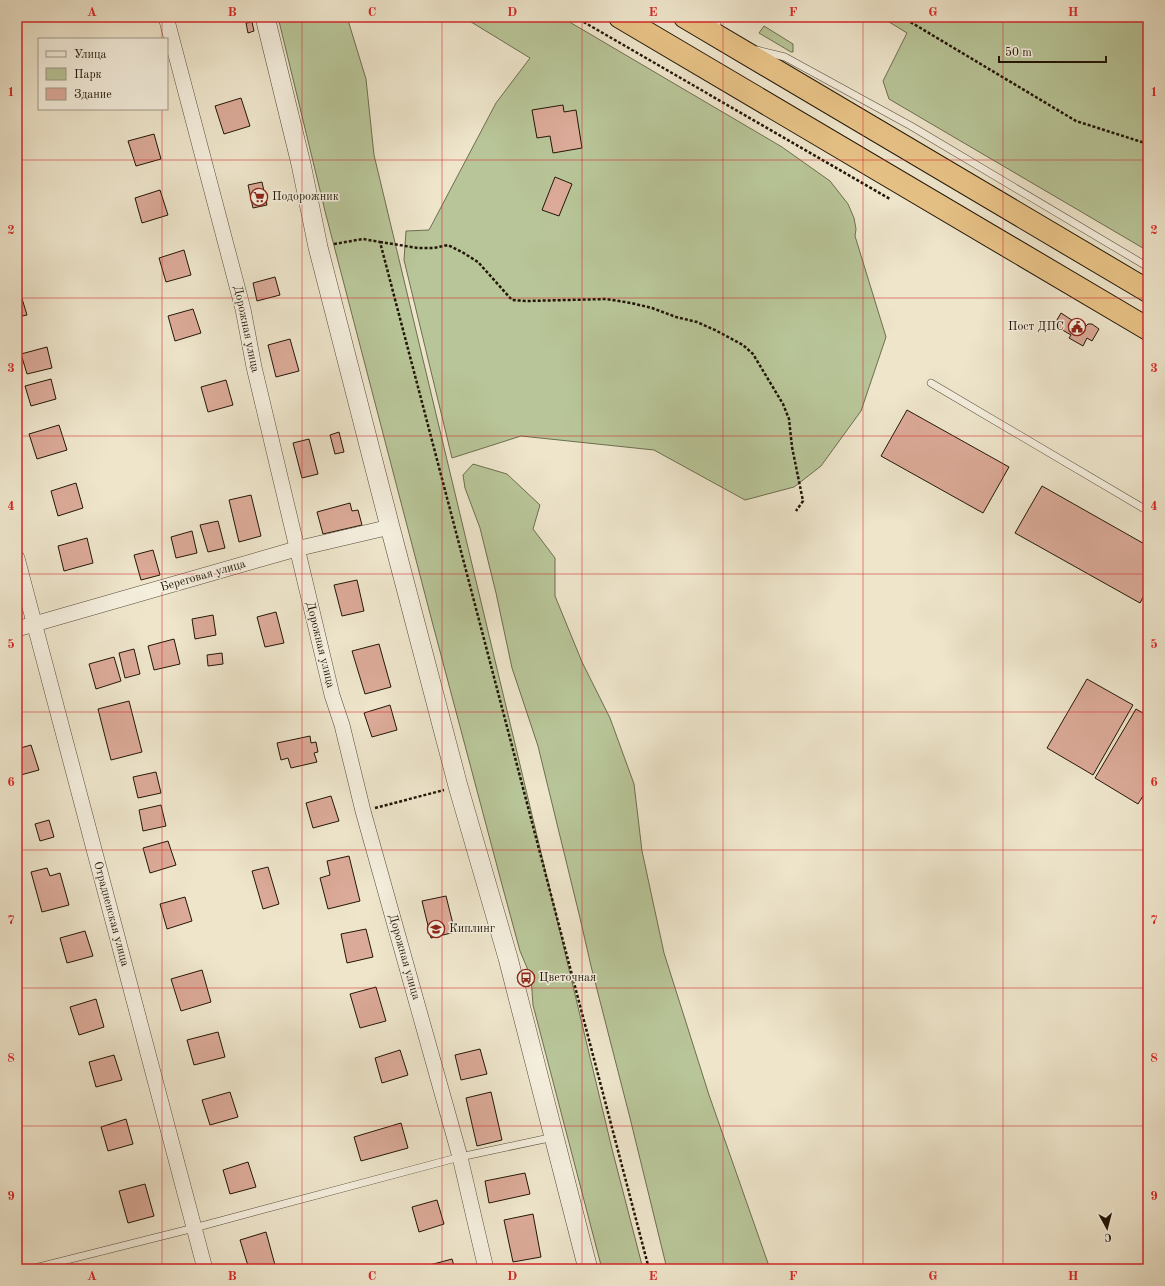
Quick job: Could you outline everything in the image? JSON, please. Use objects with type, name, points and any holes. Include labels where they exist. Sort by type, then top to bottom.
[{"type":"highway","points":[[620,17],[1148,330]]},
{"type":"highway","points":[[685,17],[1148,291]]},
{"type":"street","name":"Дорожная улица","points":[[166,17],[243,309],[254,367],[296,549],[332,695],[342,725],[363,811],[460,1157],[486,1269]]},
{"type":"street","points":[[265,17],[301,164],[318,247],[390,527],[458,786],[508,958],[588,1269]]},
{"type":"street","name":"Береговая улица","points":[[17,629],[296,549],[390,527]]},
{"type":"street","name":"Отрадненская улица","points":[[17,558],[205,1269]]},
{"type":"lane","points":[[714,17],[726,41],[785,57],[911,126],[1148,267]]},
{"type":"lane","points":[[931,383],[1148,511]]},
{"type":"lane","points":[[31,1269],[194,1228],[460,1157],[554,1137]]},
{"type":"path","points":[[575,17],[896,203]]},
{"type":"path","points":[[902,17],[1076,121],[1148,144]]},
{"type":"path","points":[[318,247],[363,239],[418,248],[434,248],[448,245],[478,262],[512,300],[526,302],[606,299],[631,303],[696,322],[743,345],[753,354],[780,399],[788,419],[803,501],[796,511]]},
{"type":"path","points":[[380,242],[649,1269]]},
{"type":"path","points":[[363,811],[458,786]]},
{"type":"green space","points":[[278,17],[347,17],[366,79],[374,155],[612,1149],[643,1269],[602,1269],[533,1005],[531,977],[520,951],[433,625],[326,215]]},
{"type":"green space","points":[[463,17],[561,17],[782,147],[830,181],[848,204],[854,218],[856,229],[855,236],[886,337],[861,411],[821,466],[794,487],[745,500],[654,450],[521,436],[452,458],[404,260],[406,231],[429,230],[496,103],[530,58]]},
{"type":"green space","points":[[881,17],[1148,17],[1148,251],[889,99],[883,81],[907,33]]},
{"type":"green space","points":[[764,26],[793,44],[793,52],[759,33]]},
{"type":"green space","points":[[473,464],[507,474],[540,505],[533,529],[555,558],[555,596],[582,662],[610,718],[634,784],[642,851],[664,953],[709,1095],[770,1269],[667,1269],[591,966],[538,746],[512,668],[480,528],[465,488],[463,475]]},
{"type":"building","points":[[741,17],[752,17],[749,22]]},
{"type":"building","points":[[252,22],[254,31],[248,33],[246,23]]},
{"type":"building","points":[[241,98],[250,126],[224,134],[215,106]]},
{"type":"building","points":[[563,105],[564,112],[576,110],[582,148],[553,153],[550,136],[537,138],[532,110]]},
{"type":"building","points":[[154,134],[161,159],[136,166],[128,141]]},
{"type":"building","points":[[555,177],[572,184],[559,216],[542,210]]},
{"type":"building","points":[[262,182],[267,205],[253,208],[248,185]]},
{"type":"building","points":[[160,190],[168,215],[142,223],[135,198]]},
{"type":"building","points":[[184,250],[191,275],[166,282],[159,258]]},
{"type":"building","points":[[275,277],[280,295],[257,301],[253,283]]},
{"type":"building","points":[[17,282],[27,315],[17,317]]},
{"type":"building","points":[[193,309],[201,333],[175,341],[168,316]]},
{"type":"building","points":[[1061,313],[1084,328],[1088,324],[1092,324],[1099,329],[1092,341],[1087,338],[1083,346],[1069,338],[1071,335],[1054,325]]},
{"type":"building","points":[[290,339],[299,371],[276,377],[268,345]]},
{"type":"building","points":[[47,347],[52,368],[27,374],[21,354]]},
{"type":"building","points":[[51,379],[56,399],[31,406],[25,386]]},
{"type":"building","points":[[226,380],[233,405],[208,412],[201,387]]},
{"type":"building","points":[[907,410],[1009,467],[983,513],[881,456]]},
{"type":"building","points":[[59,425],[67,450],[37,459],[29,434]]},
{"type":"building","points":[[339,432],[344,452],[335,454],[330,435]]},
{"type":"building","points":[[309,439],[318,474],[302,478],[293,443]]},
{"type":"building","points":[[76,483],[83,508],[58,516],[51,491]]},
{"type":"building","points":[[1042,486],[1148,546],[1148,588],[1140,603],[1015,533]]},
{"type":"building","points":[[251,495],[261,536],[239,542],[229,500]]},
{"type":"building","points":[[350,503],[352,511],[358,510],[362,525],[323,534],[317,512]]},
{"type":"building","points":[[218,521],[225,548],[208,552],[200,525]]},
{"type":"building","points":[[192,531],[197,553],[176,558],[171,537]]},
{"type":"building","points":[[87,538],[93,563],[64,571],[58,546]]},
{"type":"building","points":[[153,550],[160,575],[141,580],[134,555]]},
{"type":"building","points":[[357,580],[364,611],[342,616],[334,585]]},
{"type":"building","points":[[276,612],[284,643],[265,647],[257,617]]},
{"type":"building","points":[[213,615],[216,635],[195,639],[192,619]]},
{"type":"building","points":[[174,639],[180,664],[154,670],[148,646]]},
{"type":"building","points":[[379,644],[391,687],[365,694],[352,651]]},
{"type":"building","points":[[134,649],[140,674],[125,678],[119,653]]},
{"type":"building","points":[[222,653],[223,664],[208,666],[207,655]]},
{"type":"building","points":[[114,657],[121,681],[96,689],[89,664]]},
{"type":"building","points":[[1087,679],[1133,705],[1093,775],[1047,748]]},
{"type":"building","points":[[17,688],[21,701],[17,703]]},
{"type":"building","points":[[129,701],[142,752],[111,760],[98,709]]},
{"type":"building","points":[[390,705],[397,730],[372,737],[364,713]]},
{"type":"building","points":[[1136,709],[1148,716],[1148,788],[1138,804],[1095,778]]},
{"type":"building","points":[[310,736],[311,743],[316,742],[318,752],[314,753],[317,762],[291,768],[288,758],[281,760],[277,743]]},
{"type":"building","points":[[31,745],[39,770],[17,776],[17,749]]},
{"type":"building","points":[[156,772],[161,793],[138,798],[133,777]]},
{"type":"building","points":[[331,796],[339,821],[313,828],[306,803]]},
{"type":"building","points":[[161,805],[166,826],[143,831],[139,810]]},
{"type":"building","points":[[49,820],[54,837],[40,841],[35,824]]},
{"type":"building","points":[[168,841],[176,865],[150,873],[143,848]]},
{"type":"building","points":[[349,856],[360,901],[328,909],[320,878],[330,875],[327,861]]},
{"type":"building","points":[[268,867],[279,904],[263,909],[252,871]]},
{"type":"building","points":[[47,868],[50,876],[60,873],[69,905],[42,912],[31,872]]},
{"type":"building","points":[[446,896],[455,932],[431,938],[422,901]]},
{"type":"building","points":[[185,897],[192,921],[167,929],[160,904]]},
{"type":"building","points":[[366,929],[373,957],[347,963],[341,934]]},
{"type":"building","points":[[85,931],[93,956],[67,963],[60,938]]},
{"type":"building","points":[[202,970],[211,1002],[181,1011],[171,979]]},
{"type":"building","points":[[376,987],[386,1021],[360,1028],[350,994]]},
{"type":"building","points":[[96,999],[104,1027],[79,1035],[70,1007]]},
{"type":"building","points":[[218,1032],[225,1057],[194,1065],[187,1040]]},
{"type":"building","points":[[480,1049],[487,1074],[461,1080],[455,1055]]},
{"type":"building","points":[[400,1050],[408,1075],[382,1083],[375,1058]]},
{"type":"building","points":[[114,1055],[122,1080],[96,1087],[89,1062]]},
{"type":"building","points":[[230,1092],[238,1117],[210,1125],[202,1100]]},
{"type":"building","points":[[491,1092],[502,1140],[477,1146],[466,1098]]},
{"type":"building","points":[[126,1119],[133,1144],[108,1151],[101,1127]]},
{"type":"building","points":[[401,1123],[408,1148],[361,1161],[354,1137]]},
{"type":"building","points":[[248,1162],[256,1187],[230,1194],[223,1170]]},
{"type":"building","points":[[525,1173],[530,1194],[489,1203],[485,1181]]},
{"type":"building","points":[[145,1184],[154,1216],[128,1223],[119,1191]]},
{"type":"building","points":[[437,1200],[444,1224],[419,1232],[412,1207]]},
{"type":"building","points":[[533,1214],[541,1257],[513,1262],[504,1220]]},
{"type":"building","points":[[266,1232],[275,1265],[263,1269],[249,1269],[240,1240]]},
{"type":"building","points":[[452,1259],[455,1269],[427,1269],[426,1266]]},
{"type":"place","name":"Подорожник","points":[[259,197]]},
{"type":"place","name":"Пост ДПС","points":[[1077,327]]},
{"type":"place","name":"Киплинг","points":[[436,929]]},
{"type":"place","name":"Цветочная","points":[[526,978]]}]
